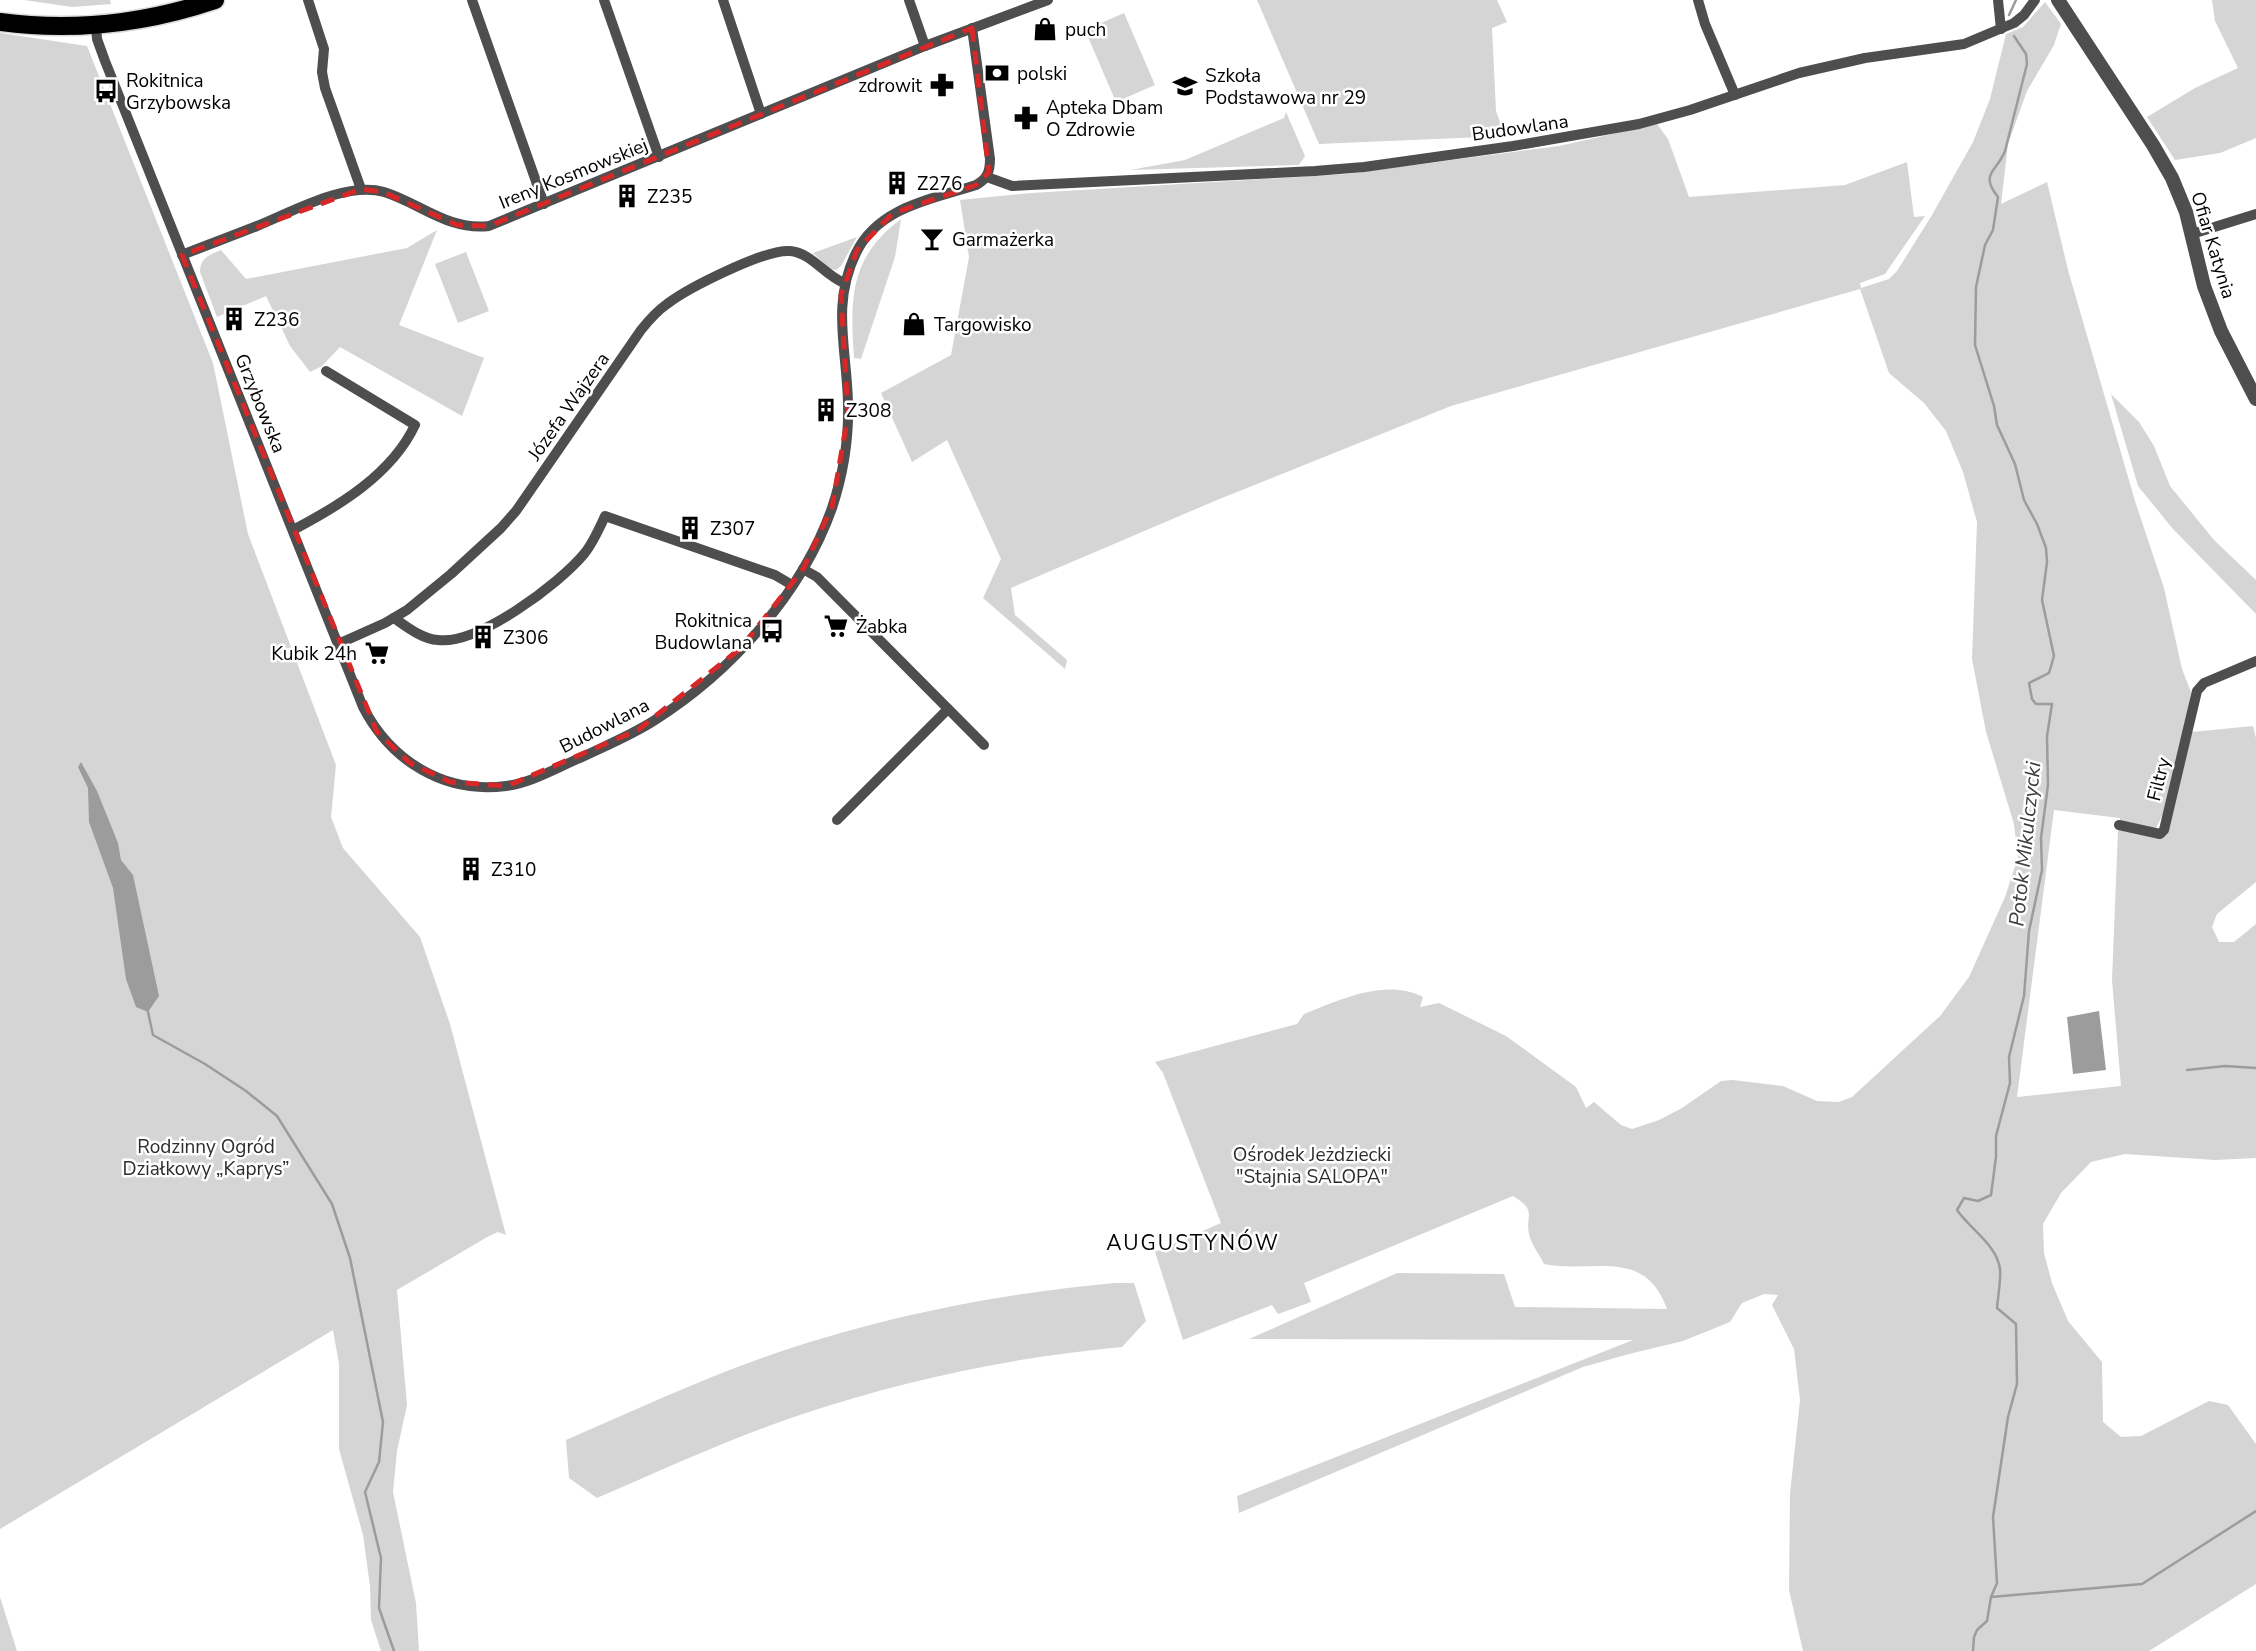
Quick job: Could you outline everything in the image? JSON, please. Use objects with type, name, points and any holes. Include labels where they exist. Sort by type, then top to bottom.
[{"type":"main road","points":[[0,22],[96,27],[154,17],[215,0]]},
{"type":"street","points":[[308,0],[324,49],[325,88],[361,189]]},
{"type":"street","points":[[472,0],[544,204]]},
{"type":"street","points":[[604,0],[659,157]]},
{"type":"street","points":[[723,0],[761,114]]},
{"type":"street","points":[[909,0],[925,46]]},
{"type":"street","name":"Ireny Kosmowskiej","points":[[182,255],[331,197],[361,189],[383,192],[446,221],[476,228],[489,226],[925,46],[1048,0]]},
{"type":"street","points":[[1698,0],[1705,24],[1735,95]]},
{"type":"street","points":[[1998,0],[2001,29]]},
{"type":"street","name":"Budowlana","points":[[424,772],[468,786],[507,786],[549,772],[630,735],[674,707],[729,660],[757,630],[803,569],[827,519],[842,471],[848,405],[841,316],[844,283],[857,250],[878,224],[892,213],[976,186],[987,177],[1012,186],[1294,173],[1364,167],[1616,129],[1690,110],[1799,73],[1865,58],[1954,46],[2019,20],[2035,0]]},
{"type":"street","name":"Ofiar Katynia","points":[[2057,0],[2163,161],[2180,195],[2204,286],[2231,353],[2256,400]]},
{"type":"street","name":"Grzybowska","points":[[96,27],[102,53],[363,707],[377,732],[396,751],[424,772]]},
{"type":"street","points":[[972,28],[990,159],[987,177]]},
{"type":"street","points":[[2192,234],[2256,214]]},
{"type":"street","name":"Józefa Wajzera","points":[[338,644],[394,618],[451,574],[509,520],[641,330],[650,318],[669,302],[714,277],[778,252],[803,254],[827,274],[844,283]]},
{"type":"street","points":[[293,530],[341,504],[379,473],[415,425],[326,371]]},
{"type":"street","points":[[394,618],[423,636],[439,641],[459,638],[523,608],[582,557],[605,516],[775,575],[792,585]]},
{"type":"street","points":[[803,569],[817,578],[984,745]]},
{"type":"street","name":"Filtry","points":[[2119,825],[2160,834],[2164,830],[2197,691],[2204,683],[2256,661]]},
{"type":"street","points":[[837,820],[948,709]]},
{"type":"highlighted area","points":[[972,28],[989,172],[976,185],[893,213],[857,250],[841,295],[848,415],[832,507],[803,569],[741,648],[638,730],[507,786],[450,782],[410,763],[377,732],[182,255],[361,189],[383,192],[457,225],[489,226]]},
{"type":"green space","points":[[24,0],[110,0],[111,4],[72,7]]},
{"type":"green space","points":[[1257,0],[1497,0],[1507,22],[1492,28],[1496,111],[1505,136],[1319,144]]},
{"type":"green space","points":[[2212,0],[2256,0],[2256,138],[2220,153],[2175,160],[2147,117],[2195,88],[2238,68],[2215,21]]},
{"type":"green space","name":"Ośrodek Jeżdziecki \"Stajnia SALOPA\"","points":[[2045,2],[2061,24],[2054,45],[2027,91],[2008,144],[2001,204],[2047,182],[2068,270],[2135,501],[2164,588],[2182,669],[2191,692],[2185,731],[2163,814],[2156,828],[2120,823],[2120,818],[2054,810],[2017,1097],[2121,1086],[2112,980],[2118,830],[2163,837],[2168,833],[2192,732],[2253,726],[2256,738],[2256,882],[2217,914],[2212,927],[2219,942],[2234,942],[2256,924],[2256,1158],[2215,1160],[2125,1154],[2091,1162],[2061,1193],[2043,1224],[2044,1253],[2052,1283],[2068,1321],[2102,1362],[2103,1422],[2121,1437],[2141,1436],[2209,1401],[2228,1405],[2256,1444],[2256,1584],[2149,1651],[1803,1651],[1789,1590],[1790,1494],[1800,1400],[1794,1349],[1772,1305],[1778,1295],[1764,1294],[1742,1303],[1730,1322],[1683,1341],[1583,1367],[1239,1513],[1237,1496],[1633,1340],[1249,1339],[1397,1273],[1504,1274],[1515,1307],[1667,1309],[1657,1289],[1645,1277],[1631,1270],[1544,1264],[1530,1238],[1528,1210],[1513,1196],[1304,1283],[1311,1302],[1278,1314],[1272,1305],[1183,1340],[1155,1252],[1221,1223],[1163,1073],[1155,1062],[1297,1024],[1304,1014],[1347,997],[1378,990],[1393,990],[1423,997],[1420,1007],[1439,1003],[1506,1036],[1576,1087],[1586,1108],[1594,1102],[1621,1125],[1632,1129],[1659,1120],[1682,1108],[1721,1081],[1783,1086],[1817,1101],[1839,1102],[1852,1097],[1940,1016],[1969,977],[2005,897],[2018,857],[2014,824],[1986,732],[1972,659],[1977,522],[1963,472],[1946,431],[1924,403],[1889,373],[1860,289],[1451,406],[1217,500],[1011,588],[1015,615],[1067,660],[1065,669],[983,598],[1001,559],[947,440],[912,462],[881,393],[951,355],[969,257],[960,200],[1032,193],[1347,174],[1559,146],[1657,124],[1668,139],[1689,197],[1845,185],[1907,162],[1914,217],[1925,216],[1885,274],[1860,283],[1861,288],[1889,279],[1897,271],[1973,142],[1990,99],[2006,34],[2023,27]]},
{"type":"green space","points":[[1124,13],[1155,85],[1116,102],[1085,30]]},
{"type":"green space","name":"Rodzinny Ogród Działkowy „Kaprys”","points":[[0,33],[87,46],[213,363],[248,534],[336,765],[331,817],[343,848],[420,937],[450,1024],[506,1235],[498,1232],[489,1236],[397,1290],[407,1405],[397,1451],[393,1492],[416,1603],[419,1651],[381,1651],[371,1620],[370,1586],[363,1535],[339,1449],[339,1364],[333,1330],[0,1529]]},
{"type":"green space","points":[[1286,112],[1305,156],[1299,165],[1130,170],[1185,160],[1284,118]]},
{"type":"green space","points":[[901,219],[895,257],[861,359],[854,358],[852,317],[856,281],[871,249]]},
{"type":"green space","points":[[437,230],[399,325],[484,358],[462,416],[340,347],[322,366],[310,372],[290,346],[266,296],[217,317],[200,272],[203,260],[221,250],[246,279],[407,248]]},
{"type":"green space","points":[[857,237],[836,270],[830,269],[813,253]]},
{"type":"green space","points":[[466,252],[489,311],[458,323],[435,264]]},
{"type":"green space","points":[[2111,394],[2139,422],[2154,446],[2170,486],[2214,540],[2256,580],[2256,614],[2173,529],[2138,486]]},
{"type":"green space","points":[[1115,1283],[1134,1283],[1146,1321],[1122,1347],[1000,1364],[839,1402],[698,1454],[597,1498],[569,1478],[566,1440],[673,1393],[782,1351],[863,1327],[947,1307]]},
{"type":"green space","points":[[0,1597],[17,1651],[0,1651]]},
{"type":"shaded area","points":[[81,762],[97,791],[118,843],[121,860],[133,875],[159,996],[148,1012],[136,1007],[126,979],[113,888],[89,822],[88,788],[78,767]]},
{"type":"shaded area","points":[[2099,1011],[2106,1070],[2073,1074],[2067,1017]]},
{"type":"waterway","name":"Potok Mikulczycki","points":[[2009,15],[2016,0]]},
{"type":"waterway","name":"Potok Mikulczycki","points":[[1973,1651],[1974,1637],[1987,1621],[1991,1597],[1997,1583],[1993,1517],[2008,1417],[2017,1384],[2016,1324],[1997,1308],[2000,1269],[1994,1252],[1957,1210],[1964,1198],[1978,1201],[1991,1195],[1996,1136],[2010,1083],[2009,1057],[2024,996],[2029,931],[2042,870],[2041,838],[2048,785],[2047,736],[2052,704],[2036,704],[2032,699],[2029,683],[2049,673],[2054,656],[2042,600],[2046,548],[2024,500],[2015,464],[1997,425],[1994,406],[1975,345],[1976,287],[1985,245],[1993,230],[1998,197],[1990,183],[1990,177],[2005,151],[2027,64],[2026,54],[2014,36]]},
{"type":"waterway","points":[[148,1012],[153,1035],[205,1064],[246,1091],[277,1116],[332,1204],[350,1258],[383,1422],[379,1462],[365,1492],[381,1558],[379,1608],[394,1651]]},
{"type":"waterway","points":[[2187,1070],[2225,1066],[2256,1068]]},
{"type":"waterway","points":[[1991,1597],[2142,1584],[2256,1511]]},
{"type":"place","name":"puch","points":[[1045,29]]},
{"type":"place","name":"polski","points":[[997,73]]},
{"type":"place","name":"zdrowit","points":[[942,85]]},
{"type":"place","name":"Szkoła Podstawowa nr 29","points":[[1185,86]]},
{"type":"place","name":"Rokitnica Grzybowska","points":[[106,91]]},
{"type":"place","name":"Apteka Dbam O Zdrowie","points":[[1026,118]]},
{"type":"place","name":"Z276","points":[[897,183]]},
{"type":"place","name":"Z235","points":[[627,196]]},
{"type":"place","name":"Garmażerka","points":[[932,239]]},
{"type":"place","name":"Z236","points":[[234,319]]},
{"type":"place","name":"Targowisko","points":[[914,324]]},
{"type":"place","name":"Z308","points":[[826,410]]},
{"type":"place","name":"Z307","points":[[690,528]]},
{"type":"place","name":"Żabka","points":[[836,626]]},
{"type":"place","name":"Rokitnica Budowlana","points":[[772,631]]},
{"type":"place","name":"Z306","points":[[483,637]]},
{"type":"place","name":"Kubik 24h","points":[[377,653]]},
{"type":"place","name":"Z310","points":[[471,869]]},
{"type":"district","name":"AUGUSTYNÓW","points":[[1193,1243]]}]
